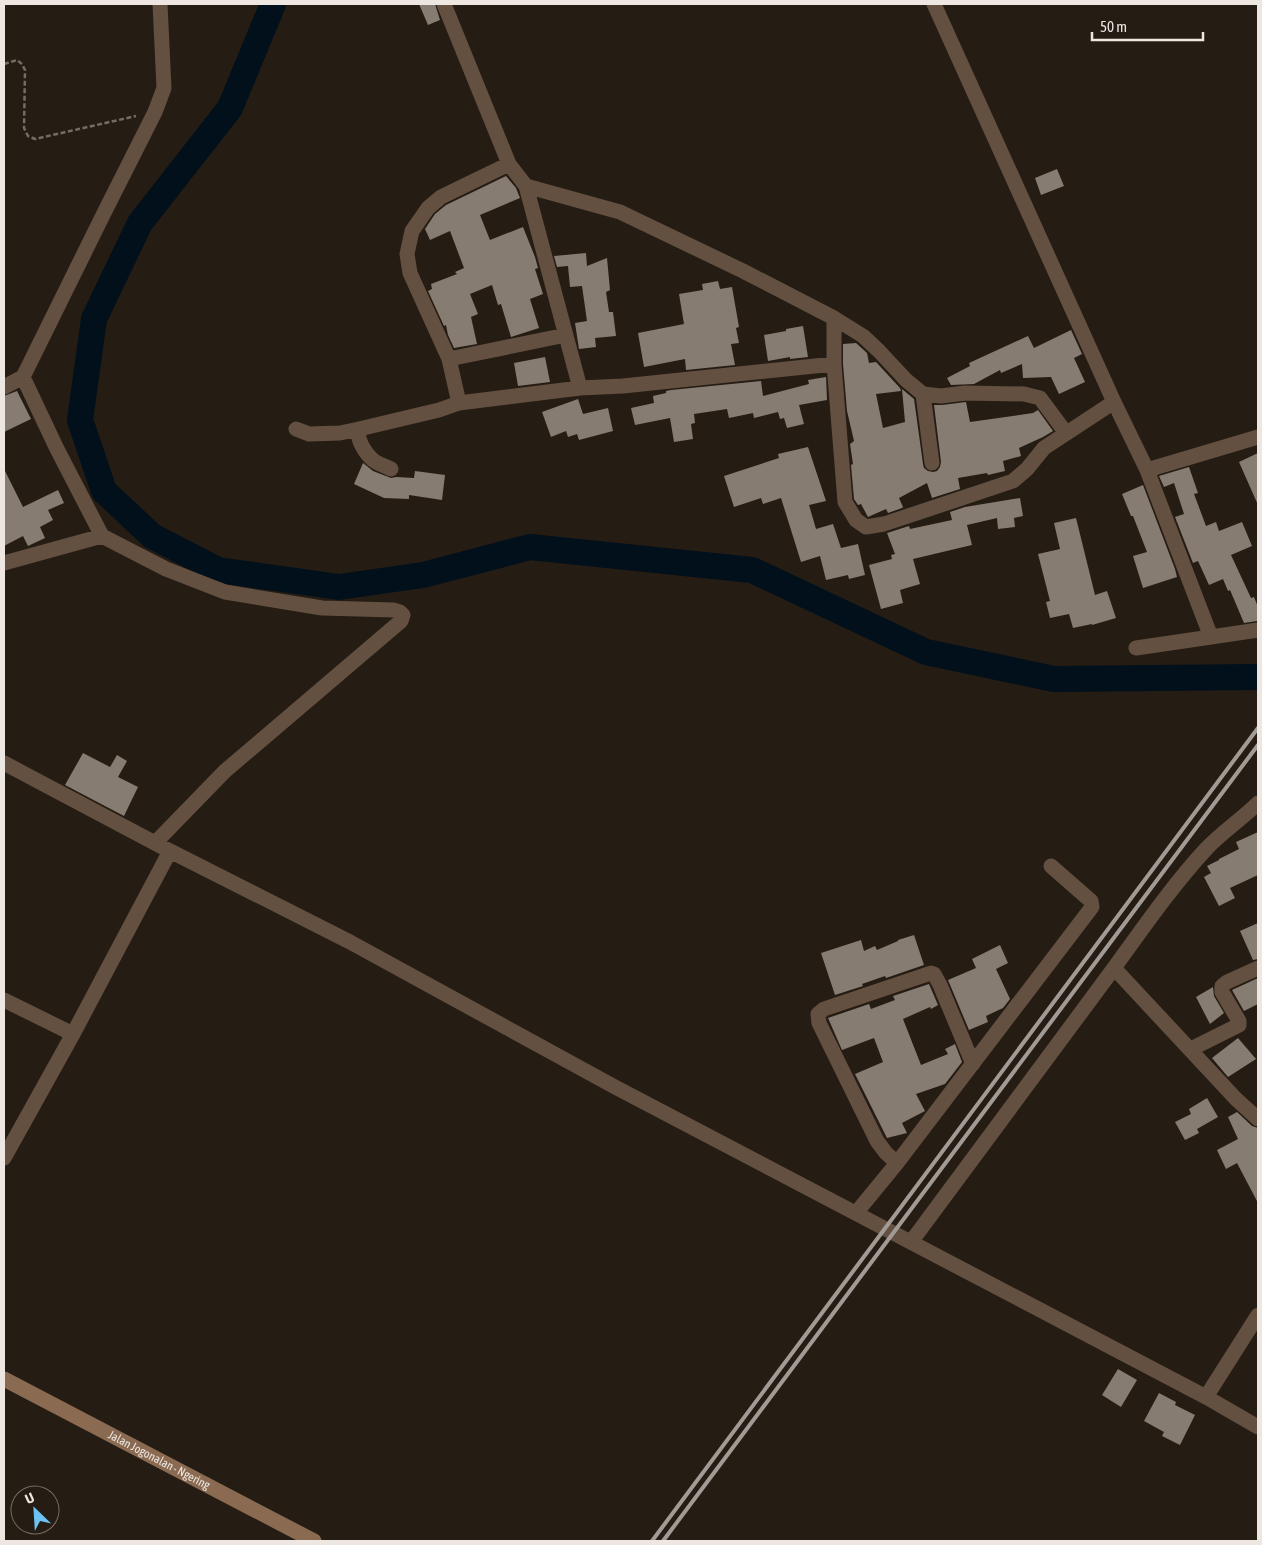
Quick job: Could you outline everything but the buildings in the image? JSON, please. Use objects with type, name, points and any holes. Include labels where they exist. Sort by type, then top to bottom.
[{"type":"main road","name":"Jalan Jogonalan - Ngering","points":[[4,1379],[314,1541]]},
{"type":"street","points":[[4,387],[23,377],[155,112],[164,88],[160,4]]},
{"type":"street","points":[[444,4],[509,164],[526,186],[580,388]]},
{"type":"street","points":[[934,4],[1114,402],[1147,470],[1211,637]]},
{"type":"street","points":[[459,403],[449,360],[410,273],[407,254],[412,231],[428,208],[441,197],[509,164]]},
{"type":"street","points":[[526,186],[620,212],[834,318],[863,336],[906,380],[923,394],[941,396],[965,393],[1024,394],[1040,398],[1066,433]]},
{"type":"street","points":[[834,318],[834,364],[845,502],[856,520],[866,527],[884,524],[1013,481],[1044,448],[1114,402]]},
{"type":"street","points":[[449,360],[566,334]]},
{"type":"street","points":[[296,429],[309,434],[340,432],[439,410],[459,403],[580,388],[622,386],[834,364]]},
{"type":"street","points":[[23,377],[56,447],[102,536],[166,569],[225,592],[322,608],[394,610],[403,615],[402,621],[225,771],[155,843]]},
{"type":"street","points":[[923,394],[932,463]]},
{"type":"street","points":[[359,428],[358,438],[366,452],[374,461],[391,469]]},
{"type":"street","points":[[1147,470],[1258,437]]},
{"type":"street","points":[[4,563],[102,536]]},
{"type":"street","points":[[1136,648],[1258,630]]},
{"type":"street","points":[[4,763],[170,851],[350,942],[615,1087],[1206,1397],[1258,1427]]},
{"type":"street","points":[[910,1242],[1169,892],[1208,848],[1244,817],[1258,802]]},
{"type":"street","points":[[4,1158],[73,1034],[170,851]]},
{"type":"street","points":[[856,1213],[897,1163],[1092,907],[1091,902],[1051,866]]},
{"type":"street","points":[[1114,968],[1258,1119]]},
{"type":"street","points":[[1191,1049],[1239,1025],[1239,1021],[1222,992],[1222,986],[1258,968]]},
{"type":"street","points":[[897,1163],[877,1141],[819,1023],[818,1014],[824,1009],[931,973],[934,974],[940,985],[973,1064]]},
{"type":"street","points":[[4,1000],[73,1034]]},
{"type":"street","points":[[1206,1397],[1258,1315]]},
{"type":"path","points":[[4,64],[17,60],[25,70],[24,128],[28,136],[35,139],[155,112]]},
{"type":"waterway","points":[[273,4],[230,108],[140,223],[94,319],[80,420],[104,491],[152,536],[218,570],[339,587],[423,575],[530,547],[752,570],[926,652],[1054,679],[1258,677]]},
{"type":"railway","points":[[652,1541],[1258,728]]},
{"type":"railway","points":[[663,1541],[1258,745]]}]
